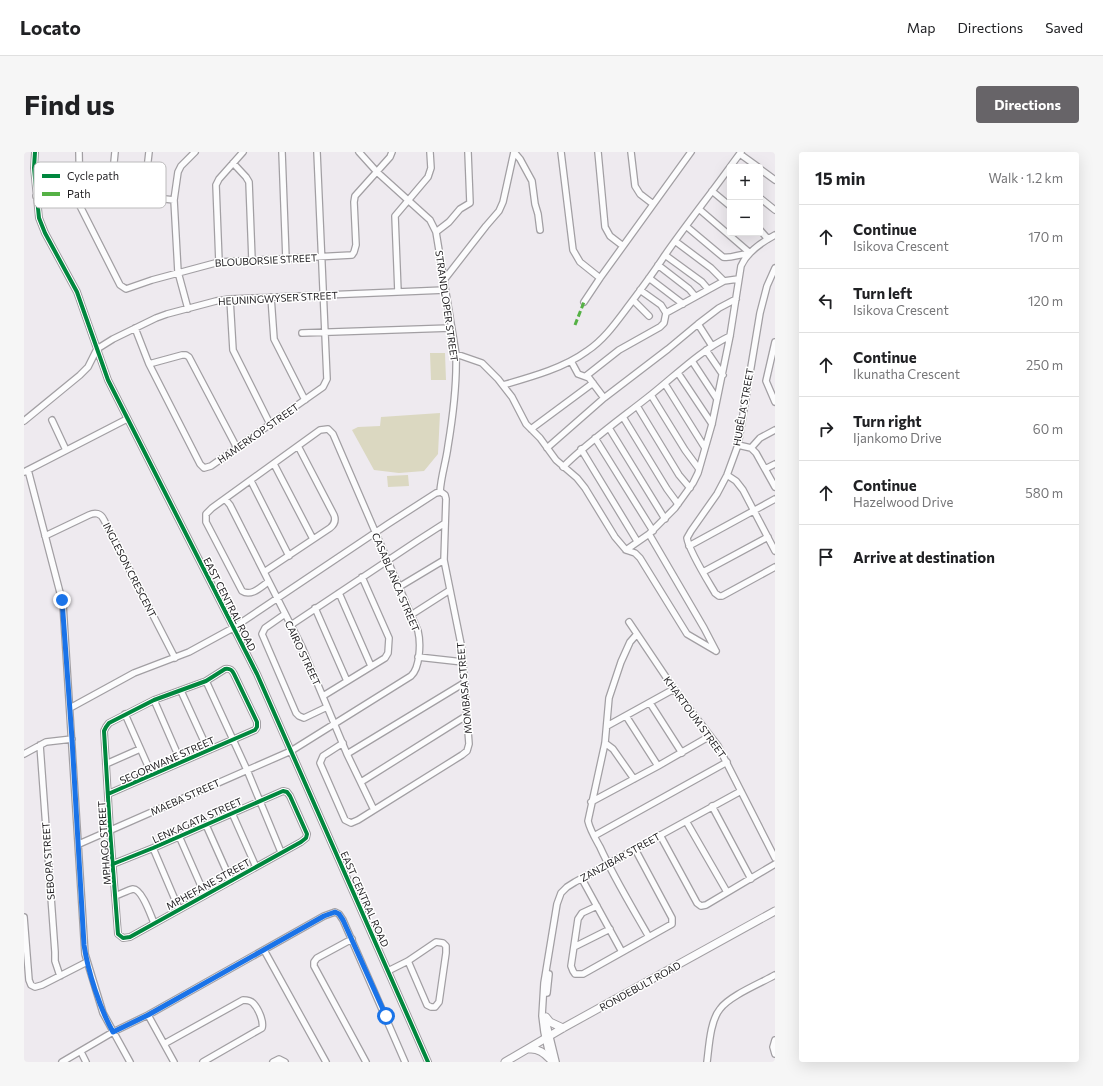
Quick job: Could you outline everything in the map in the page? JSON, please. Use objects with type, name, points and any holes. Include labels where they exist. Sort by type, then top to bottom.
[{"type":"main road","name":"RONDEBULT ROAD","points":[[505,1062],[563,1028],[775,911]]},
{"type":"main road","points":[[546,1017],[554,1024],[563,1028]]},
{"type":"main road","points":[[528,1049],[537,1049],[553,1061]]},
{"type":"street","name":"EAST CENTRAL ROAD","points":[[34,162],[35,152]]},
{"type":"street","points":[[114,162],[115,152]]},
{"type":"street","points":[[148,162],[149,152]]},
{"type":"street","points":[[188,308],[178,272],[174,200],[178,172],[181,166],[195,152]]},
{"type":"street","points":[[219,262],[216,185],[219,179],[243,152]]},
{"type":"street","points":[[282,152],[286,259]]},
{"type":"street","name":"HAMERKOP STREET","points":[[135,328],[149,364],[201,466],[206,468],[212,466],[322,388],[326,383],[325,332],[317,152]]},
{"type":"street","name":"STRANDLOPER STREET","points":[[359,152],[376,172],[430,220],[436,232],[456,354],[453,411],[448,448],[439,492]]},
{"type":"street","points":[[376,172],[390,157],[392,152]]},
{"type":"street","points":[[398,292],[395,219],[397,213],[428,177],[430,168],[430,152]]},
{"type":"street","points":[[436,232],[449,222],[460,209],[470,203],[468,152]]},
{"type":"street","points":[[514,152],[520,159],[532,180],[540,230]]},
{"type":"street","points":[[444,280],[486,226],[499,212],[503,202],[514,152]]},
{"type":"street","points":[[561,152],[573,250],[580,262],[600,278]]},
{"type":"street","points":[[598,152],[605,227],[610,236],[623,246]]},
{"type":"street","points":[[631,152],[635,186],[640,194],[653,204]]},
{"type":"street","points":[[584,302],[688,153]]},
{"type":"street","points":[[732,164],[740,153],[754,164]]},
{"type":"street","points":[[233,163],[248,182],[252,260]]},
{"type":"street","points":[[763,171],[775,180]]},
{"type":"street","name":"BLOUBORSIE STREET","points":[[81,208],[121,287],[129,288],[178,272],[219,262],[349,256],[354,252],[356,245],[355,196],[376,172]]},
{"type":"street","points":[[503,385],[538,375],[571,361],[586,352],[601,340],[613,327],[712,191],[727,175]]},
{"type":"street","points":[[712,191],[727,204]]},
{"type":"street","points":[[166,199],[174,200]]},
{"type":"street","points":[[762,200],[775,210]]},
{"type":"street","name":"EAST CENTRAL ROAD","points":[[37,208],[41,225],[76,292],[108,380],[256,674],[428,1062]]},
{"type":"street","points":[[699,209],[750,253]]},
{"type":"street","points":[[686,226],[724,257],[727,258],[750,253]]},
{"type":"street","points":[[763,233],[768,239]]},
{"type":"street","points":[[626,550],[637,541],[651,533],[678,504],[690,488],[699,468],[712,424],[730,336],[738,279],[743,262],[750,253],[775,235]]},
{"type":"street","points":[[675,241],[711,268],[724,281]]},
{"type":"street","points":[[665,255],[702,282],[708,289]]},
{"type":"street","points":[[658,265],[695,296]]},
{"type":"street","name":"HUBÊLA STREET","points":[[689,546],[687,538],[688,535],[715,498],[727,475],[738,445],[758,320],[767,286],[775,268]]},
{"type":"street","points":[[649,278],[683,304]]},
{"type":"street","points":[[666,313],[724,281],[738,279]]},
{"type":"street","name":"HEUNINGWYSER STREET","points":[[97,349],[135,328],[160,317],[216,301],[271,297],[445,290]]},
{"type":"street","points":[[586,376],[619,350],[662,325],[665,320],[666,313],[661,305],[640,290]]},
{"type":"street","points":[[271,297],[274,339],[305,400]]},
{"type":"street","points":[[230,299],[233,350],[270,424]]},
{"type":"street","points":[[547,448],[604,398],[719,308],[736,299]]},
{"type":"street","points":[[633,300],[649,316]]},
{"type":"street","points":[[698,324],[712,346]]},
{"type":"street","points":[[302,333],[451,328]]},
{"type":"street","points":[[563,467],[581,449],[706,350],[730,336]]},
{"type":"street","points":[[775,342],[766,381],[775,402]]},
{"type":"street","points":[[24,421],[80,375],[88,367],[97,349]]},
{"type":"street","points":[[706,350],[723,375]]},
{"type":"street","points":[[456,354],[482,363],[491,370],[503,385],[526,424],[563,467],[585,488],[615,537],[626,550],[635,553],[640,558],[687,634],[716,651],[651,533],[595,438]]},
{"type":"street","points":[[149,364],[182,355],[189,357],[237,448]]},
{"type":"street","points":[[571,361],[578,374],[586,376],[604,398]]},
{"type":"street","points":[[692,361],[717,399]]},
{"type":"street","points":[[678,373],[712,424]]},
{"type":"street","points":[[531,429],[593,383]]},
{"type":"street","points":[[665,384],[705,448]]},
{"type":"street","points":[[651,395],[685,450],[699,468]]},
{"type":"street","points":[[637,406],[679,474],[690,488]]},
{"type":"street","points":[[623,417],[667,489],[678,504]]},
{"type":"street","points":[[52,420],[66,450]]},
{"type":"street","points":[[127,420],[26,471],[63,604],[79,844],[84,945],[87,962],[103,1013],[130,1062]]},
{"type":"street","points":[[609,428],[665,519]]},
{"type":"street","name":"CASABLANCA STREET","points":[[291,751],[411,676],[416,669],[420,644],[420,637],[411,615],[333,434],[330,430],[320,430],[298,446]]},
{"type":"street","points":[[751,448],[760,438],[775,430]]},
{"type":"street","points":[[738,445],[751,448],[756,452],[775,487]]},
{"type":"street","points":[[264,572],[334,525],[335,519],[298,446],[207,512],[205,517],[206,522],[242,591],[247,594],[250,593],[268,582]]},
{"type":"street","points":[[581,449],[637,541]]},
{"type":"street","points":[[274,464],[314,539]]},
{"type":"street","points":[[765,469],[775,464]]},
{"type":"street","points":[[727,475],[738,483],[775,551]]},
{"type":"street","points":[[251,481],[289,556]]},
{"type":"street","points":[[70,708],[134,673],[175,658],[233,628],[375,532],[439,492]]},
{"type":"street","name":"MOMBASA STREET","points":[[343,743],[323,756],[320,763],[345,820],[350,823],[358,820],[466,753],[469,744],[462,649],[444,560],[446,496],[439,492]]},
{"type":"street","name":"CAIRO STREET","points":[[225,499],[230,505],[285,614],[374,810]]},
{"type":"street","points":[[775,499],[689,546],[715,593],[719,596],[722,596],[775,567]]},
{"type":"street","name":"INGLESON CRESCENT","points":[[45,536],[88,515],[95,513],[101,515],[175,658]]},
{"type":"street","points":[[290,625],[445,523]]},
{"type":"street","points":[[703,572],[768,537]]},
{"type":"street","points":[[399,587],[444,560]]},
{"type":"street","points":[[323,696],[388,655],[390,642],[362,577]]},
{"type":"street","points":[[411,615],[450,590]]},
{"type":"street","points":[[339,593],[371,666]]},
{"type":"street","points":[[315,608],[347,681]]},
{"type":"street","points":[[285,614],[265,628],[262,634],[293,706],[299,716],[304,718],[327,707]]},
{"type":"street","name":"KHARTOUM STREET","points":[[629,622],[674,690],[718,746],[775,858]]},
{"type":"street","points":[[637,634],[630,642],[621,662],[614,684],[613,700],[608,716],[605,743],[588,821],[590,829],[608,864],[649,937]]},
{"type":"street","points":[[418,657],[463,662]]},
{"type":"street","name":"SEGORWANE STREET","points":[[108,794],[255,730],[258,724],[231,670],[227,668],[206,681]]},
{"type":"street","points":[[152,775],[125,714],[154,700],[206,681],[247,770],[281,852]]},
{"type":"street","points":[[348,754],[464,683]]},
{"type":"street","points":[[181,690],[208,750]]},
{"type":"street","points":[[607,726],[674,690]]},
{"type":"street","points":[[154,700],[181,762]]},
{"type":"street","points":[[650,703],[682,753]]},
{"type":"street","name":"MPHAGO STREET","points":[[117,930],[104,731],[109,724],[125,714]]},
{"type":"street","points":[[361,782],[466,716]]},
{"type":"street","points":[[626,716],[658,766]]},
{"type":"street","points":[[591,802],[682,753],[710,736]]},
{"type":"street","points":[[24,754],[50,741],[72,739]]},
{"type":"street","points":[[605,743],[613,749],[634,779]]},
{"type":"street","name":"SEBOPA STREET","points":[[40,745],[54,952],[55,961],[60,976]]},
{"type":"street","points":[[106,764],[140,749]]},
{"type":"street","name":"MAEBA STREET","points":[[79,844],[291,751]]},
{"type":"street","points":[[594,836],[727,762]]},
{"type":"street","name":"ZANZIBAR STREET","points":[[548,960],[559,898],[567,887],[740,791]]},
{"type":"street","name":"LENKAGATA STREET","points":[[113,864],[280,792],[287,792],[290,796],[307,834]]},
{"type":"street","points":[[712,806],[751,878]]},
{"type":"street","points":[[232,813],[256,867]]},
{"type":"street","points":[[686,821],[727,892]]},
{"type":"street","points":[[206,824],[230,881]]},
{"type":"street","name":"MPHEFANE STREET","points":[[117,930],[119,937],[126,938],[301,842],[306,838],[307,834]]},
{"type":"street","points":[[660,835],[699,904],[706,905],[775,864]]},
{"type":"street","points":[[179,836],[205,895]]},
{"type":"street","points":[[153,848],[179,909]]},
{"type":"street","points":[[597,906],[579,916],[571,966],[575,973],[583,974],[670,926],[673,920],[635,849]]},
{"type":"street","points":[[582,879],[622,952]]},
{"type":"street","points":[[115,896],[131,890],[138,890],[154,923]]},
{"type":"street","points":[[62,1062],[113,1032],[148,1015],[320,918],[334,912],[340,915],[352,939],[405,1062]]},
{"type":"street","points":[[24,917],[30,984],[33,986],[38,986],[87,962]]},
{"type":"street","points":[[574,947],[610,929]]},
{"type":"street","points":[[352,939],[317,958],[314,962],[314,966],[366,1062]]},
{"type":"street","points":[[388,971],[408,961],[436,942],[443,943],[446,946],[446,953],[439,1002],[435,1007],[427,1005],[408,961]]},
{"type":"street","points":[[264,950],[326,1062]]},
{"type":"street","points":[[547,1037],[546,1017],[549,970],[548,960]]},
{"type":"street","points":[[548,960],[544,983],[542,1010],[553,1061]]},
{"type":"street","points":[[707,1062],[712,1026],[720,1008],[731,999],[775,975]]},
{"type":"street","points":[[164,1044],[243,1000],[253,1002],[263,1022],[262,1028],[203,1062]]},
{"type":"street","points":[[148,1015],[174,1062]]},
{"type":"street","points":[[775,1040],[773,1047],[775,1054]]},
{"type":"street","points":[[81,1052],[86,1062]]},
{"type":"street","points":[[273,1062],[279,1060],[284,1060],[285,1062]]},
{"type":"shaded area","points":[[430,353],[445,353],[446,380],[431,380]]},
{"type":"shaded area","points":[[440,413],[438,454],[424,471],[399,473],[374,470],[352,430],[358,427],[380,426],[381,417]]},
{"type":"shaded area","points":[[408,475],[409,486],[388,487],[387,476]]},
{"type":"marked path","points":[[575,325],[584,302]]},
{"type":"cycle path","points":[[34,162],[35,152]]},
{"type":"cycle path","points":[[38,208],[39,218],[45,233],[77,292],[108,380],[257,674],[428,1062]]},
{"type":"cycle path","points":[[108,794],[255,730],[257,727],[257,722],[233,673],[228,669],[225,669],[206,681],[154,700],[109,723],[104,731],[110,830],[118,934],[123,938],[130,937],[301,842],[306,838],[307,834],[290,796],[287,792],[283,791],[113,864]]},
{"type":"route","points":[[62,600],[79,844],[84,945],[87,962],[103,1013],[113,1032],[148,1015],[324,916],[335,912],[340,915],[343,920],[386,1016]]}]
